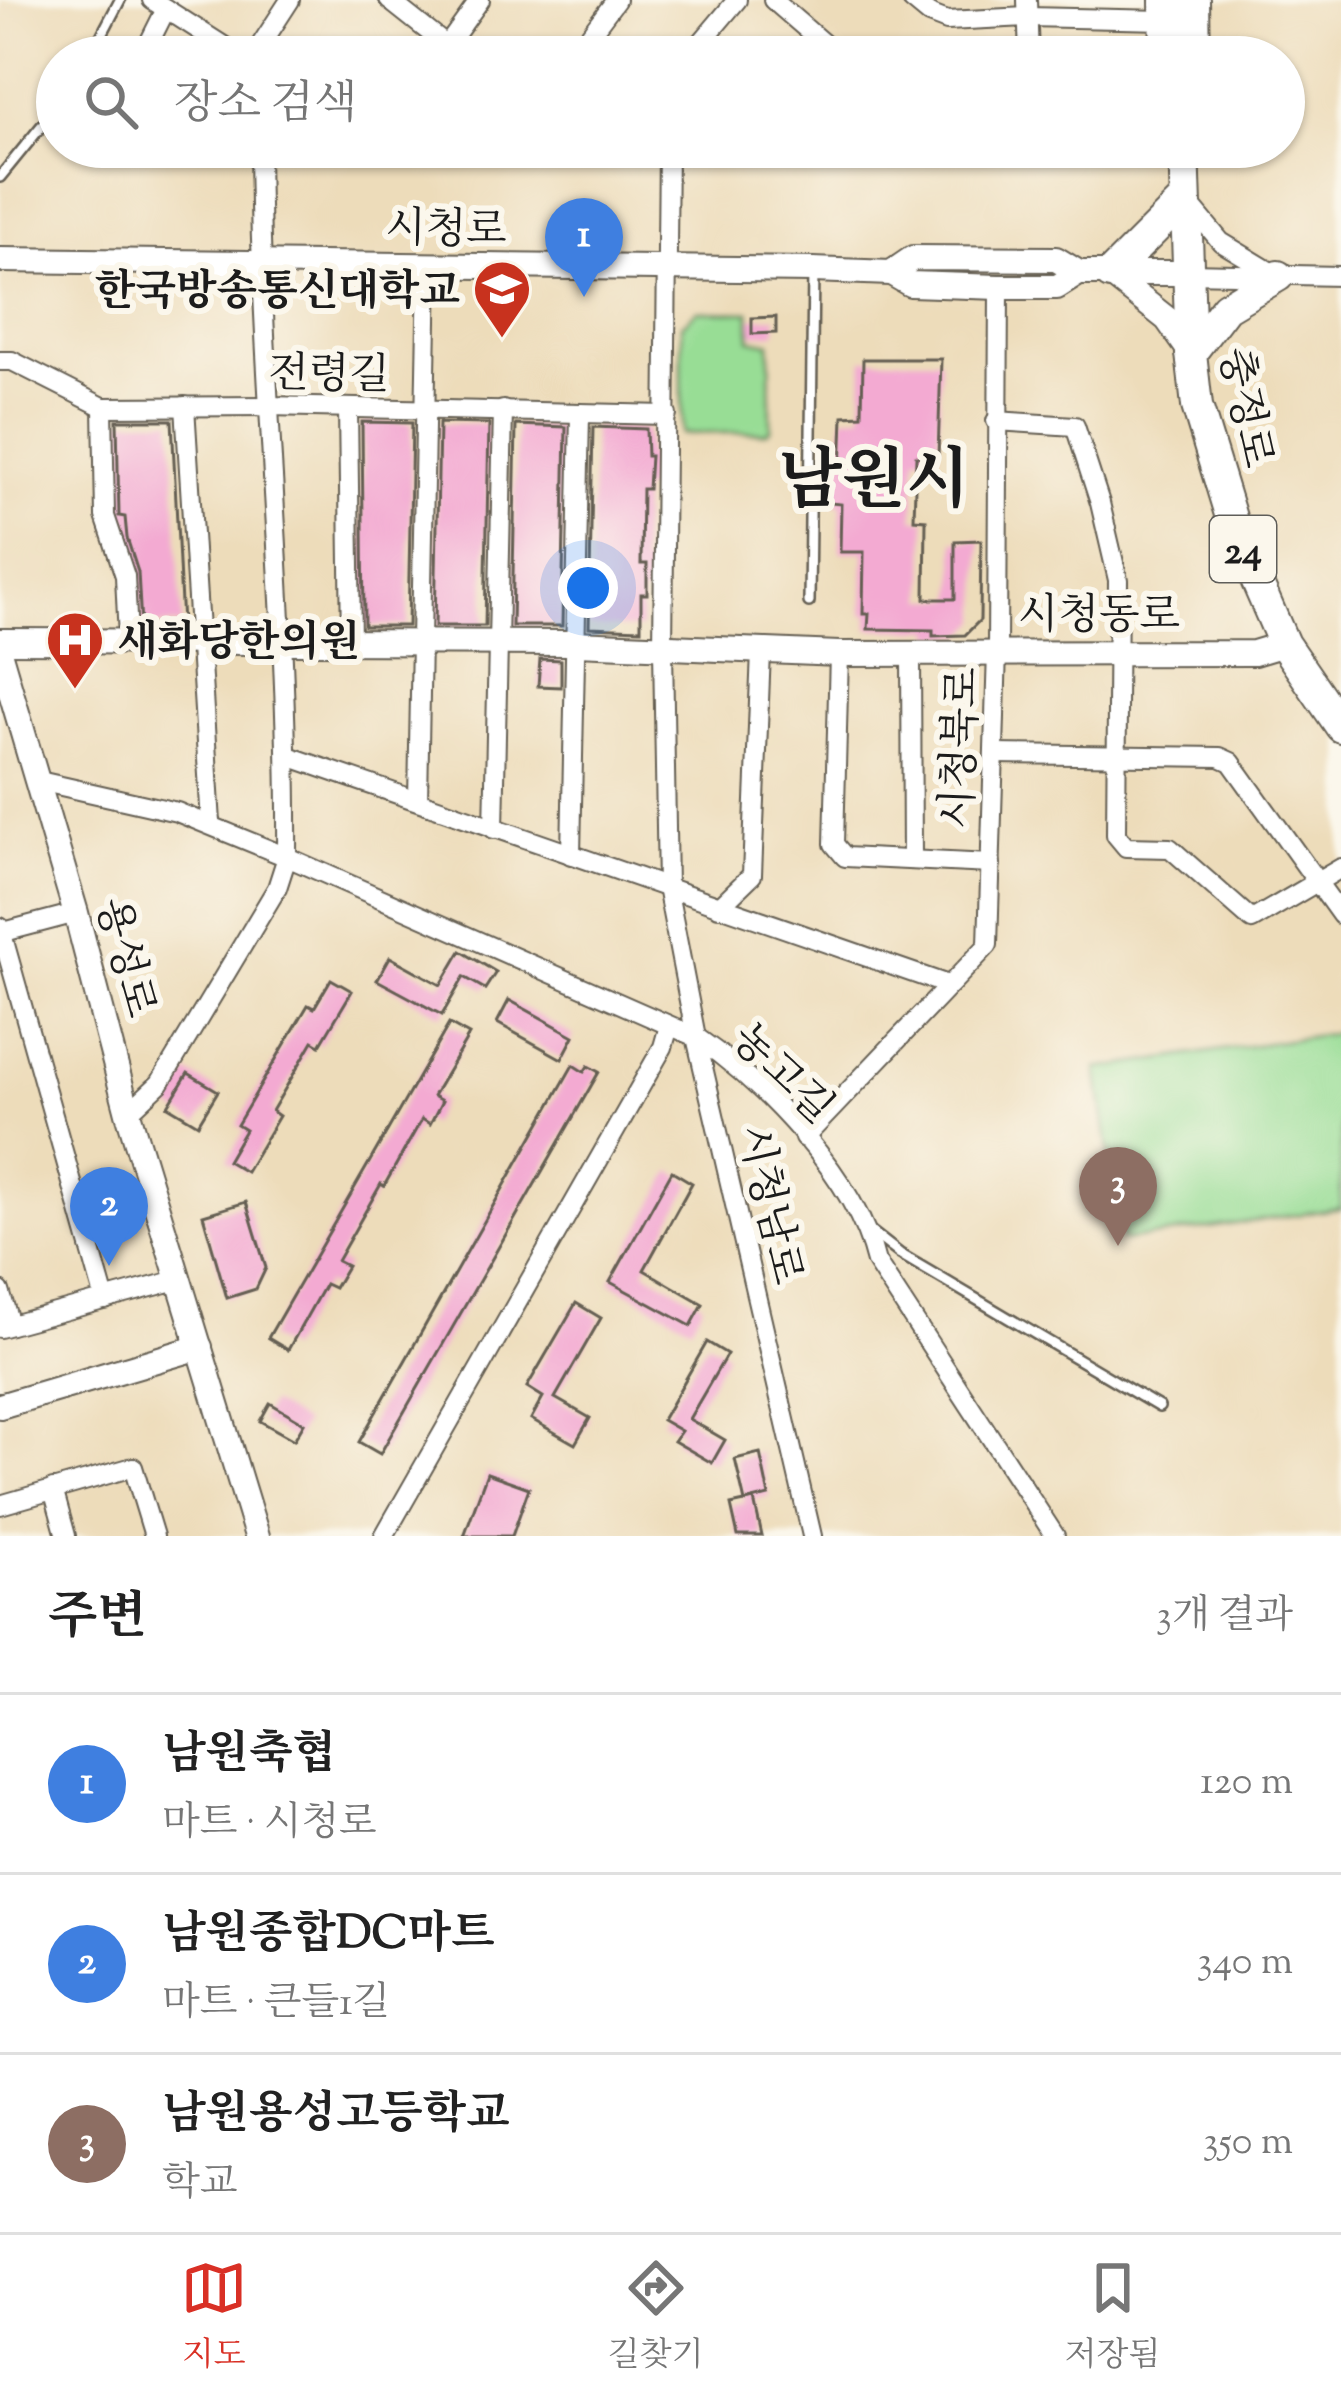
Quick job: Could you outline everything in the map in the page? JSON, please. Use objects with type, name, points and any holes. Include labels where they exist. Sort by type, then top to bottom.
[{"type":"main road","points":[[1194,0],[1195,36]]},
{"type":"main road","name":"충정로","points":[[1185,168],[1186,274],[1197,406],[1236,534],[1284,644],[1341,727]]},
{"type":"main road","points":[[1094,273],[1186,199]]},
{"type":"main road","points":[[1191,353],[1226,307],[1278,276]]},
{"type":"street","points":[[267,36],[290,0]]},
{"type":"street","points":[[389,0],[431,36]]},
{"type":"street","points":[[457,36],[480,0]]},
{"type":"street","points":[[589,36],[616,0]]},
{"type":"street","points":[[707,36],[737,0]]},
{"type":"street","points":[[772,0],[814,36]]},
{"type":"street","points":[[912,0],[947,21],[1027,9],[1165,10]]},
{"type":"street","points":[[149,36],[159,4],[209,36]]},
{"type":"street","points":[[128,1113],[160,1083],[277,887],[287,857],[288,756],[260,262],[260,168]]},
{"type":"street","name":"시청남로","points":[[667,168],[663,648],[667,887],[696,1037],[812,1536]]},
{"type":"street","points":[[1186,199],[1229,250],[1278,276]]},
{"type":"street","name":"시청로","points":[[891,273],[913,258],[1056,259],[1094,273],[1186,274]]},
{"type":"street","name":"시청로","points":[[0,260],[813,270],[891,273],[910,284],[999,287],[1057,287],[1094,273]]},
{"type":"street","points":[[418,800],[428,267]]},
{"type":"street","points":[[1094,273],[1167,319],[1191,353]]},
{"type":"street","points":[[1186,274],[1341,276]]},
{"type":"street","name":"시청북로","points":[[804,1138],[988,945],[997,651],[999,287]]},
{"type":"street","name":"전령길","points":[[0,361],[12,361],[103,406],[667,416]]},
{"type":"street","points":[[103,406],[105,516],[125,577],[128,638]]},
{"type":"street","points":[[185,406],[211,823]]},
{"type":"street","points":[[348,408],[351,643]]},
{"type":"street","points":[[494,829],[503,410]]},
{"type":"street","points":[[571,855],[580,413]]},
{"type":"street","points":[[996,421],[1075,426],[1100,503],[1118,580],[1116,835],[1126,847],[1171,848],[1252,920],[1341,868]]},
{"type":"street","name":"시청동로","points":[[0,640],[577,643],[839,654],[1254,653],[1284,644]]},
{"type":"street","points":[[719,907],[752,874],[761,652]]},
{"type":"street","points":[[911,653],[912,860]]},
{"type":"street","points":[[839,654],[834,844],[845,857],[991,864]]},
{"type":"street","name":"용성로","points":[[0,655],[128,1113],[257,1536]]},
{"type":"street","points":[[994,754],[1220,757],[1232,762],[1341,915]]},
{"type":"street","points":[[288,756],[948,985]]},
{"type":"street","name":"농고길","points":[[39,782],[211,823],[696,1037],[740,1067],[804,1138],[868,1228],[876,1262],[1055,1536]]},
{"type":"street","points":[[76,914],[0,931],[105,1300]]},
{"type":"street","points":[[384,1536],[663,1046],[668,1026]]},
{"type":"street","points":[[0,1291],[5,1326],[181,1279]]},
{"type":"street","points":[[0,1406],[200,1347]]},
{"type":"street","points":[[0,1505],[133,1467],[154,1536]]},
{"type":"street","points":[[53,1490],[66,1536]]},
{"type":"lane","points":[[101,36],[120,0]]},
{"type":"lane","points":[[0,177],[36,133]]},
{"type":"lane","points":[[808,602],[813,270]]},
{"type":"lane","points":[[868,1228],[900,1254],[1160,1407]]},
{"type":"green space","points":[[697,311],[750,312],[750,339],[770,343],[771,429],[767,432],[682,434],[682,325]]},
{"type":"green space","points":[[1341,1032],[1341,1208],[1122,1241],[1097,1069]]},
{"type":"building","points":[[776,317],[776,333],[752,334],[752,318]]},
{"type":"building","points":[[863,359],[941,359],[938,457],[916,456],[914,519],[926,520],[925,599],[955,599],[955,541],[981,540],[980,620],[965,635],[868,629],[869,614],[863,614],[864,552],[840,552],[841,504],[819,502],[820,472],[841,472],[843,416],[862,415]]},
{"type":"building","points":[[117,420],[172,420],[182,625],[141,625],[138,572],[125,517],[119,516]]},
{"type":"building","points":[[362,422],[412,423],[408,626],[364,626]]},
{"type":"building","points":[[439,423],[489,424],[485,626],[435,626]]},
{"type":"building","points":[[516,425],[566,427],[562,626],[512,626]]},
{"type":"building","points":[[593,427],[646,429],[650,456],[648,489],[642,489],[641,564],[647,564],[647,594],[641,594],[641,629],[589,627]]},
{"type":"building","points":[[540,659],[561,660],[561,687],[538,686]]},
{"type":"building","points":[[461,951],[496,972],[485,989],[464,977],[442,1015],[377,980],[390,957],[441,985]]},
{"type":"building","points":[[331,979],[352,991],[320,1045],[313,1041],[272,1111],[279,1116],[246,1172],[227,1161],[245,1130],[237,1125],[308,1005],[314,1008]]},
{"type":"building","points":[[509,1000],[574,1036],[562,1059],[497,1023]]},
{"type":"building","points":[[449,1024],[469,1035],[433,1096],[442,1101],[430,1124],[422,1119],[384,1186],[381,1184],[337,1261],[347,1266],[334,1288],[325,1284],[288,1350],[268,1338]]},
{"type":"building","points":[[573,1065],[584,1072],[588,1066],[599,1072],[380,1454],[359,1442]]},
{"type":"building","points":[[188,1073],[218,1091],[198,1124],[168,1106]]},
{"type":"building","points":[[672,1171],[692,1183],[644,1270],[703,1304],[691,1326],[610,1282]]},
{"type":"building","points":[[246,1202],[266,1268],[256,1289],[227,1298],[203,1215]]},
{"type":"building","points":[[576,1303],[601,1318],[555,1398],[590,1418],[575,1444],[531,1419],[543,1397],[527,1387]]},
{"type":"building","points":[[707,1342],[727,1354],[689,1419],[725,1440],[712,1463],[674,1441],[681,1431],[662,1420]]},
{"type":"building","points":[[270,1403],[304,1423],[294,1440],[260,1421]]},
{"type":"building","points":[[760,1453],[769,1496],[745,1502],[735,1459]]},
{"type":"building","points":[[487,1473],[529,1488],[512,1536],[464,1536]]},
{"type":"building","points":[[754,1500],[762,1536],[738,1536],[731,1505]]},
{"type":"place","name":"남원축협","points":[[584,297]]},
{"type":"place","name":"한국방송통신대학교","points":[[502,340]]},
{"type":"place","name":"새화당한의원","points":[[75,691]]},
{"type":"place","name":"남원용성고등학교","points":[[1118,1246]]},
{"type":"place","name":"남원종합DC마트","points":[[109,1266]]},
{"type":"district","name":"남원시","points":[[874,478]]}]
